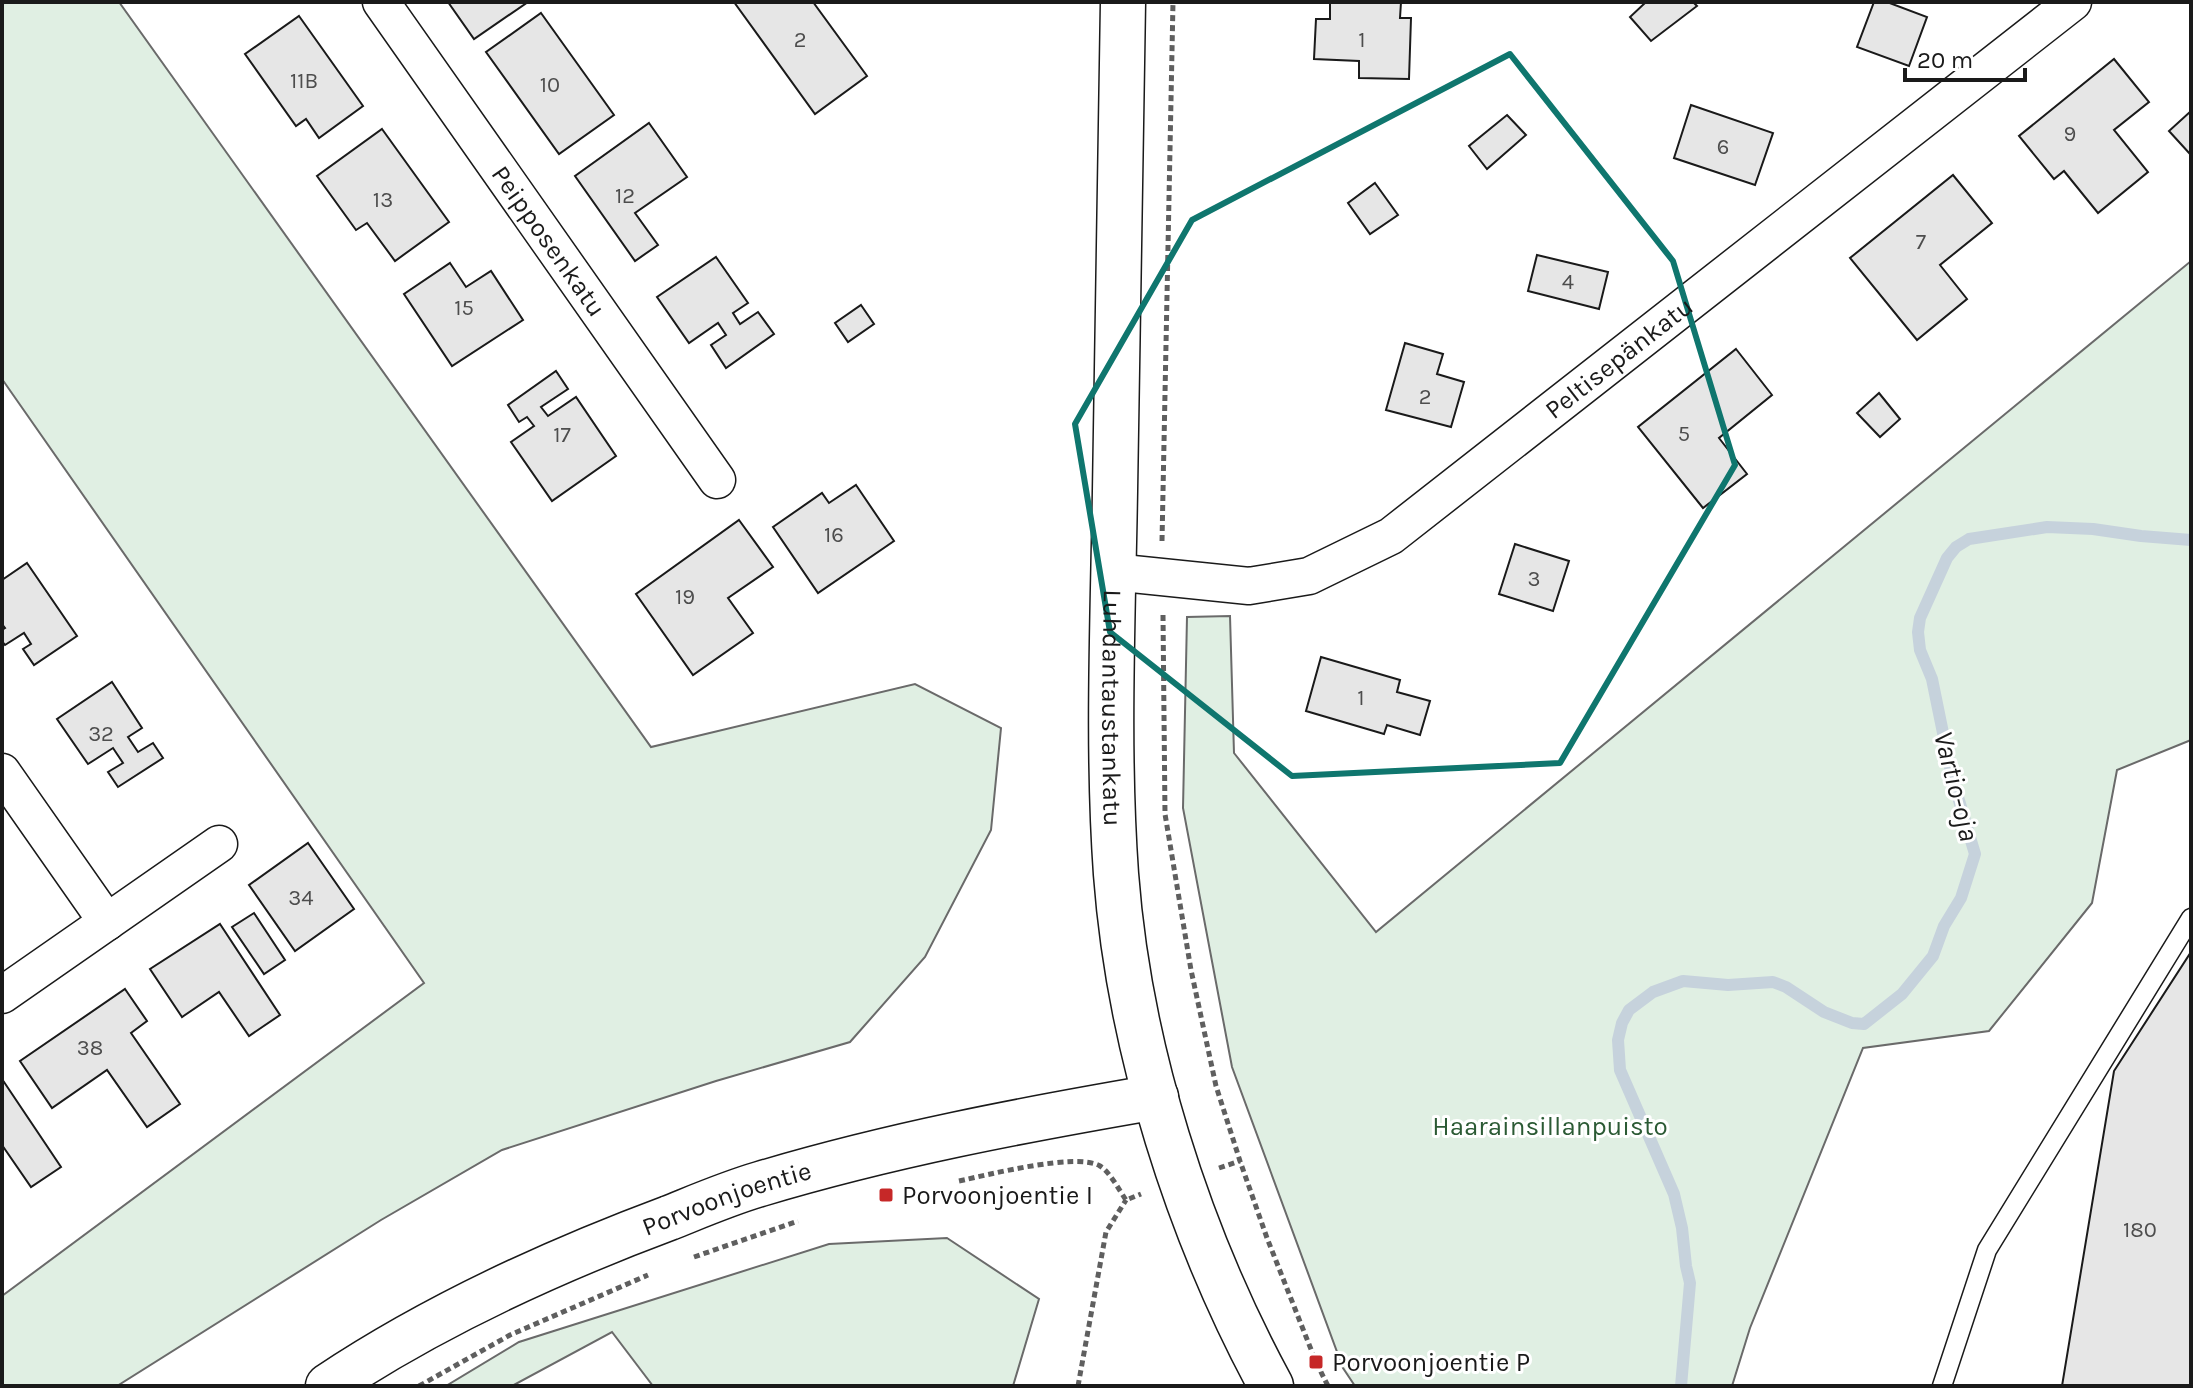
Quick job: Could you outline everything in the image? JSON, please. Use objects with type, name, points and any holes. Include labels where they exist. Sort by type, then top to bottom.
[{"type":"street","name":"Peipposenkatu","points":[[381,2],[717,480]]},
{"type":"street","name":"Luhdantaustankatu","points":[[1123,2],[1113,572],[1116,875],[1133,996],[1156,1097],[1180,1179],[1220,1282],[1271,1386]]},
{"type":"street","name":"Peltisepänkatu","points":[[1113,572],[1249,586],[1309,576],[1391,536],[2073,2]]},
{"type":"street","points":[[2,772],[107,922]]},
{"type":"street","points":[[2,995],[219,844]]},
{"type":"street","name":"Porvoonjoentie","points":[[328,1386],[453,1313],[593,1246],[757,1185],[971,1130],[1156,1097]]},
{"type":"lane","points":[[1942,1386],[1987,1250],[2191,918]]},
{"type":"path","points":[[1173,2],[1162,577],[1165,814],[1191,970],[1210,1057],[1240,1161],[1267,1238],[1328,1386]]},
{"type":"path","points":[[945,1183],[1049,1163],[1080,1161],[1100,1166],[1126,1200]]},
{"type":"path","points":[[1078,1386],[1106,1232],[1126,1200],[1240,1161]]},
{"type":"path","points":[[681,1262],[812,1217]]},
{"type":"path","points":[[419,1386],[510,1335],[652,1273]]},
{"type":"highlighted area","points":[[1510,54],[1673,261],[1735,465],[1560,763],[1292,776],[1110,632],[1075,424],[1192,220]]},
{"type":"green space","points":[[119,2],[651,747],[915,684],[1001,728],[991,830],[925,957],[850,1042],[716,1081],[502,1150],[381,1220],[117,1386],[2,1386],[2,1296],[424,983],[2,379],[2,4]]},
{"type":"green space","name":"Haarainsillanpuisto","points":[[2191,261],[2191,740],[2117,770],[2092,903],[1989,1031],[1863,1048],[1750,1328],[1732,1386],[1355,1386],[1343,1368],[1232,1067],[1183,808],[1187,617],[1230,616],[1234,753],[1376,932]]},
{"type":"green space","points":[[947,1238],[1039,1299],[1013,1386],[653,1386],[612,1332],[512,1386],[446,1386],[519,1342],[829,1244]]},
{"type":"building","points":[[448,2],[528,2],[474,39]]},
{"type":"building","points":[[734,2],[813,2],[867,76],[815,114]]},
{"type":"building","points":[[1330,2],[1401,2],[1400,18],[1411,18],[1409,79],[1359,78],[1359,61],[1314,59],[1316,19],[1330,19]]},
{"type":"building","points":[[1646,2],[1693,2],[1697,6],[1651,41],[1630,17]]},
{"type":"building","points":[[1874,2],[1887,2],[1927,17],[1909,66],[1857,47]]},
{"type":"building","points":[[541,13],[614,115],[559,154],[486,52]]},
{"type":"building","points":[[299,16],[363,106],[319,138],[306,119],[296,126],[245,54]]},
{"type":"building","points":[[2114,59],[2149,102],[2114,130],[2148,172],[2098,213],[2064,171],[2054,179],[2019,136]]},
{"type":"building","points":[[1691,105],[1773,133],[1755,185],[1674,158]]},
{"type":"building","points":[[2191,111],[2191,153],[2190,154],[2169,131]]},
{"type":"building","points":[[1507,115],[1526,135],[1487,169],[1469,146]]},
{"type":"building","points":[[649,123],[687,177],[635,213],[658,245],[635,261],[575,176]]},
{"type":"building","points":[[382,129],[449,222],[395,261],[367,223],[356,230],[317,176]]},
{"type":"building","points":[[1953,175],[1992,223],[1940,265],[1967,299],[1917,340],[1850,258]]},
{"type":"building","points":[[1375,183],[1398,215],[1370,234],[1348,203]]},
{"type":"building","points":[[1537,255],[1608,272],[1599,309],[1528,291]]},
{"type":"building","points":[[716,257],[748,303],[733,313],[740,324],[758,312],[774,334],[726,368],[711,345],[726,335],[718,323],[689,343],[657,297]]},
{"type":"building","points":[[450,263],[466,287],[491,271],[523,320],[452,366],[404,294]]},
{"type":"building","points":[[861,305],[874,324],[848,342],[835,323]]},
{"type":"building","points":[[1405,343],[1443,354],[1437,374],[1464,382],[1451,427],[1386,410]]},
{"type":"building","points":[[1736,349],[1772,395],[1719,438],[1747,474],[1703,508],[1638,427]]},
{"type":"building","points":[[556,371],[568,389],[541,407],[548,416],[576,397],[616,456],[552,501],[511,442],[534,426],[527,417],[519,422],[508,405]]},
{"type":"building","points":[[1879,393],[1900,419],[1880,437],[1857,413]]},
{"type":"building","points":[[856,485],[894,541],[818,593],[773,527],[822,493],[829,503]]},
{"type":"building","points":[[739,520],[773,567],[728,598],[753,633],[693,675],[636,594]]},
{"type":"building","points":[[1515,544],[1569,561],[1553,611],[1499,594]]},
{"type":"building","points":[[27,563],[77,636],[34,665],[23,649],[31,644],[24,633],[5,645],[2,641],[2,630],[5,628],[2,624],[2,580]]},
{"type":"building","points":[[1321,657],[1400,680],[1397,692],[1430,701],[1420,735],[1387,725],[1384,734],[1306,711]]},
{"type":"building","points":[[112,682],[142,728],[128,737],[138,752],[153,743],[163,758],[118,787],[108,772],[123,763],[113,748],[88,764],[57,719]]},
{"type":"building","points":[[308,843],[354,909],[295,951],[249,885]]},
{"type":"building","points":[[254,913],[285,960],[264,974],[232,927]]},
{"type":"building","points":[[220,924],[280,1015],[249,1036],[219,992],[182,1017],[150,969]]},
{"type":"building","points":[[2191,952],[2191,1386],[2062,1386],[2114,1071]]},
{"type":"building","points":[[125,989],[147,1021],[131,1033],[180,1104],[147,1127],[107,1070],[52,1108],[20,1061]]},
{"type":"building","points":[[2,1079],[61,1167],[31,1187],[2,1145]]},
{"type":"waterway","name":"Vartio-oja","points":[[1681,1386],[1690,1283],[1674,1194],[1620,1070],[1618,1040],[1629,1010],[1653,992],[1683,981],[1728,985],[1773,982],[1824,1012],[1852,1023],[1864,1024],[1902,994],[1933,956],[1944,926],[1961,898],[1975,854],[1952,777],[1932,679],[1920,650],[1918,632],[1920,618],[1947,558],[1956,547],[1969,539],[2047,527],[2191,540]]},
{"type":"place","name":"Porvoonjoentie I","points":[[886,1195]]},
{"type":"place","name":"Porvoonjoentie P","points":[[1316,1362]]}]
